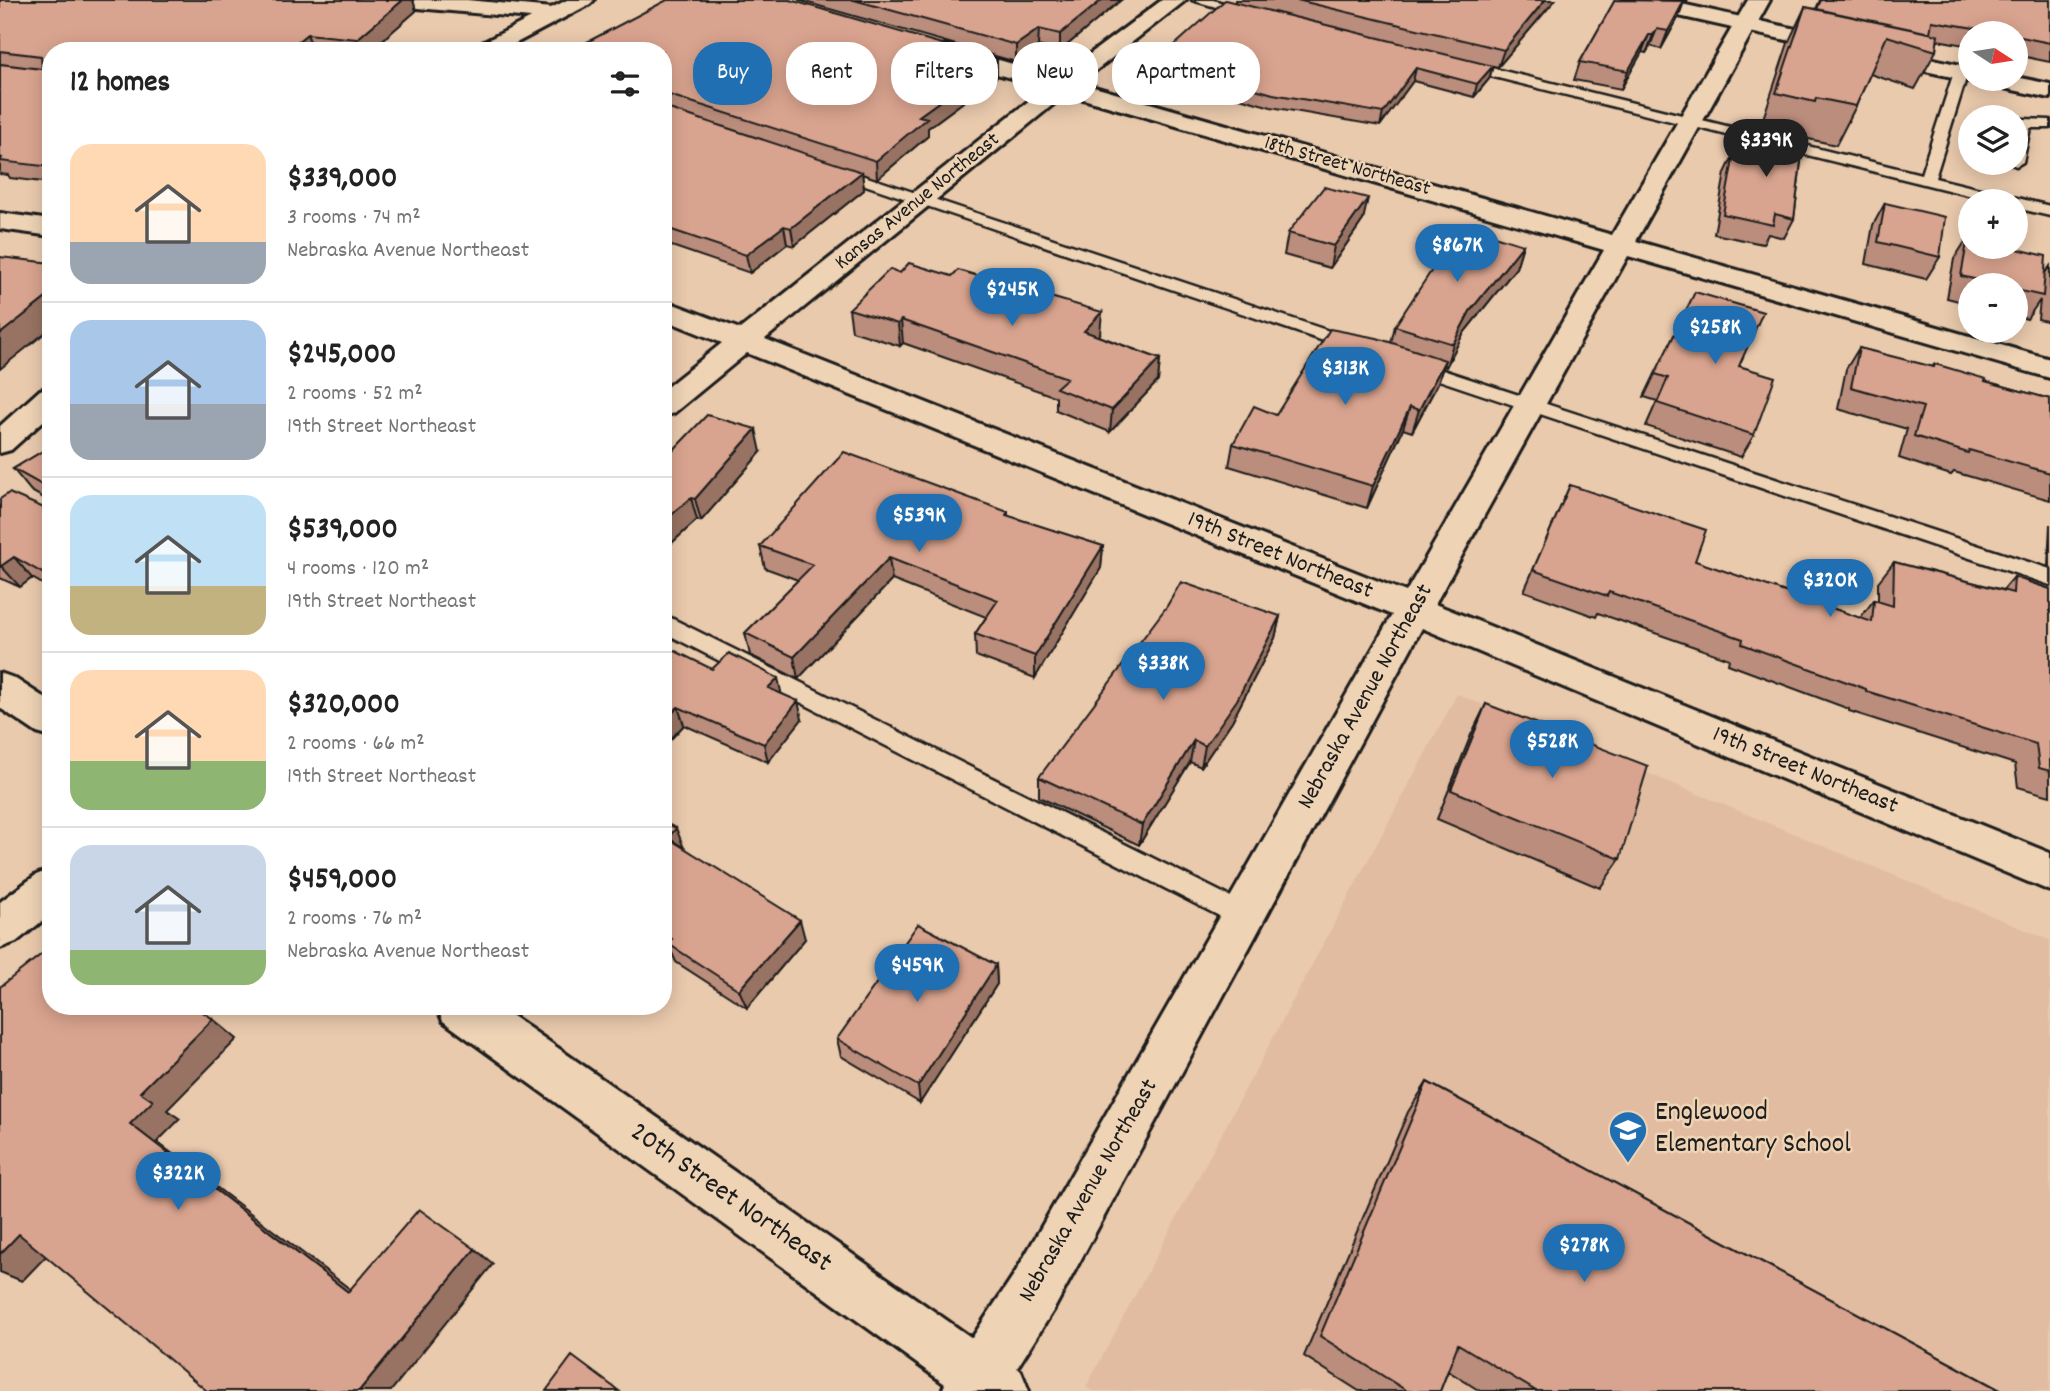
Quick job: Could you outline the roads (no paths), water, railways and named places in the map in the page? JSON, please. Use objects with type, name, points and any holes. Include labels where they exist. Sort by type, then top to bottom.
[{"type":"street","points":[[395,0],[553,15]]},
{"type":"street","points":[[501,42],[583,0]]},
{"type":"street","name":"Kansas Avenue Northeast","points":[[1098,58],[1175,0]]},
{"type":"street","points":[[1634,0],[1752,12],[1958,71]]},
{"type":"street","name":"Nebraska Avenue Northeast","points":[[983,1386],[1619,245],[1752,12]]},
{"type":"street","points":[[2028,86],[2050,91]]},
{"type":"street","name":"18th Street Northeast","points":[[1098,95],[2050,369]]},
{"type":"street","name":"Kansas Avenue Northeast","points":[[672,399],[1038,105]]},
{"type":"street","points":[[0,222],[42,227]]},
{"type":"street","name":"19th Street Northeast","points":[[672,313],[1415,610],[2050,872]]},
{"type":"street","points":[[4,436],[42,404]]},
{"type":"street","points":[[0,688],[42,716]]},
{"type":"street","points":[[0,928],[42,895]]},
{"type":"street","name":"20th Street Northeast","points":[[471,1015],[983,1386]]},
{"type":"lane","points":[[1198,0],[1265,16]]},
{"type":"lane","points":[[1451,62],[1927,180],[2013,185],[2050,211]]},
{"type":"lane","points":[[1927,180],[1959,91]]},
{"type":"lane","points":[[2013,185],[2024,123],[2050,124]]},
{"type":"lane","points":[[818,165],[1373,351]]},
{"type":"lane","points":[[1399,360],[2050,577]]},
{"type":"lane","points":[[672,627],[1244,916]]},
{"type":"place","name":"Englewood Elementary School","points":[[1628,1164]]}]
